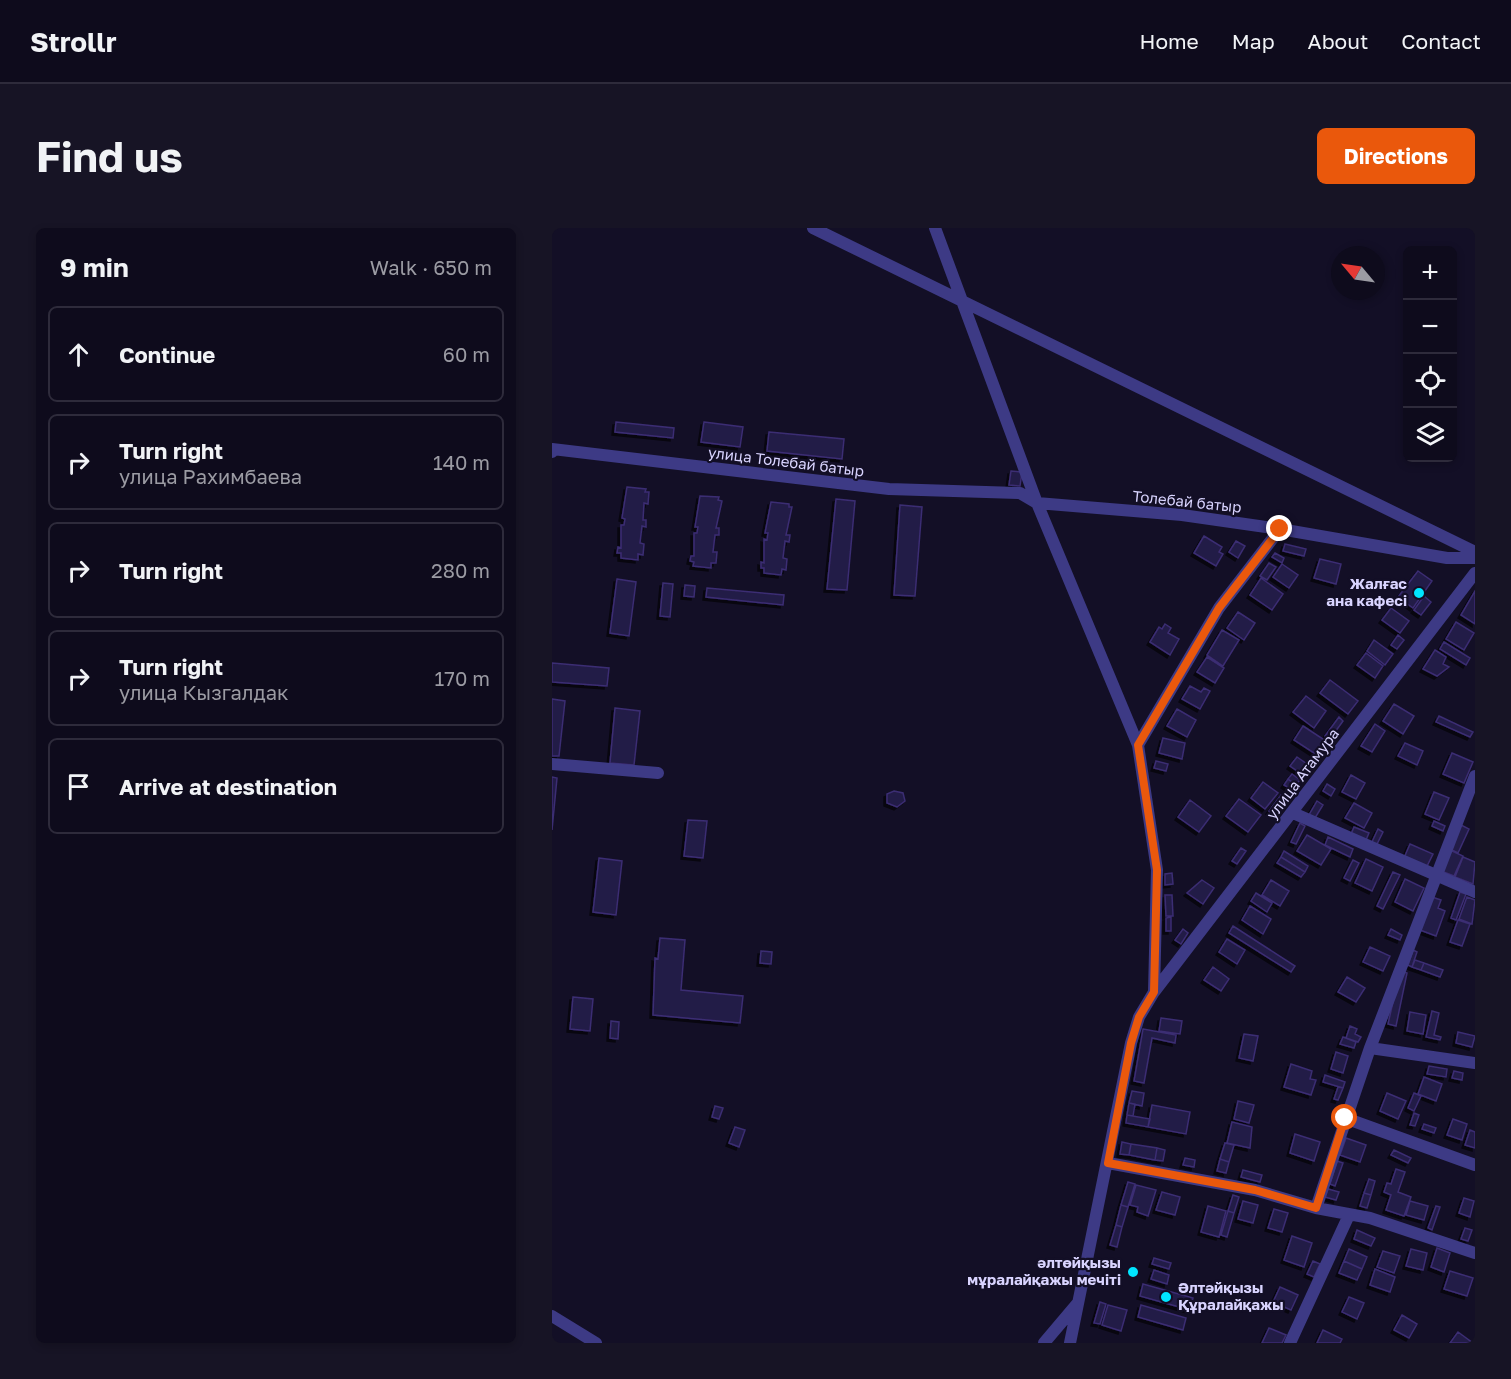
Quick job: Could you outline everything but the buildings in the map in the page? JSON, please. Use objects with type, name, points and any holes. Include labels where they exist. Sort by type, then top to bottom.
[{"type":"street","points":[[813,228],[1475,552]]},
{"type":"street","points":[[935,228],[1037,503],[1138,745],[1157,870],[1154,992]]},
{"type":"street","name":"улица Толебай батыр","points":[[552,452],[552,449],[889,489],[1020,493],[1037,503]]},
{"type":"street","name":"Толебай батыр","points":[[1037,503],[1182,515],[1280,529],[1447,558],[1475,558]]},
{"type":"street","points":[[1138,745],[1219,608],[1280,529]]},
{"type":"street","name":"улица Атамура","points":[[1070,1343],[1131,1043],[1139,1017],[1154,992],[1475,573]]},
{"type":"street","points":[[552,764],[658,773]]},
{"type":"street","points":[[1316,1208],[1370,1048],[1475,776]]},
{"type":"street","points":[[1293,813],[1475,892]]},
{"type":"street","points":[[1370,1048],[1475,1063]]},
{"type":"street","points":[[1345,1118],[1475,1165]]},
{"type":"street","points":[[1108,1163],[1255,1190],[1316,1208],[1370,1218],[1475,1253]]},
{"type":"street","points":[[1290,1343],[1349,1215]]},
{"type":"street","points":[[1044,1343],[1078,1303]]},
{"type":"street","points":[[552,1316],[596,1343]]},
{"type":"place","name":"Жалғас ана кафесі","points":[[1419,593]]},
{"type":"place","name":"әлтөйқызы мұралайқажы мечіті","points":[[1133,1272]]},
{"type":"place","name":"Әлтәйқызы Құралайқажы","points":[[1166,1297]]},
{"type":"route","points":[[1280,529],[1219,608],[1138,745],[1151,818],[1157,870],[1154,992],[1139,1017],[1131,1043],[1108,1163],[1255,1190],[1316,1208],[1345,1118]]}]
